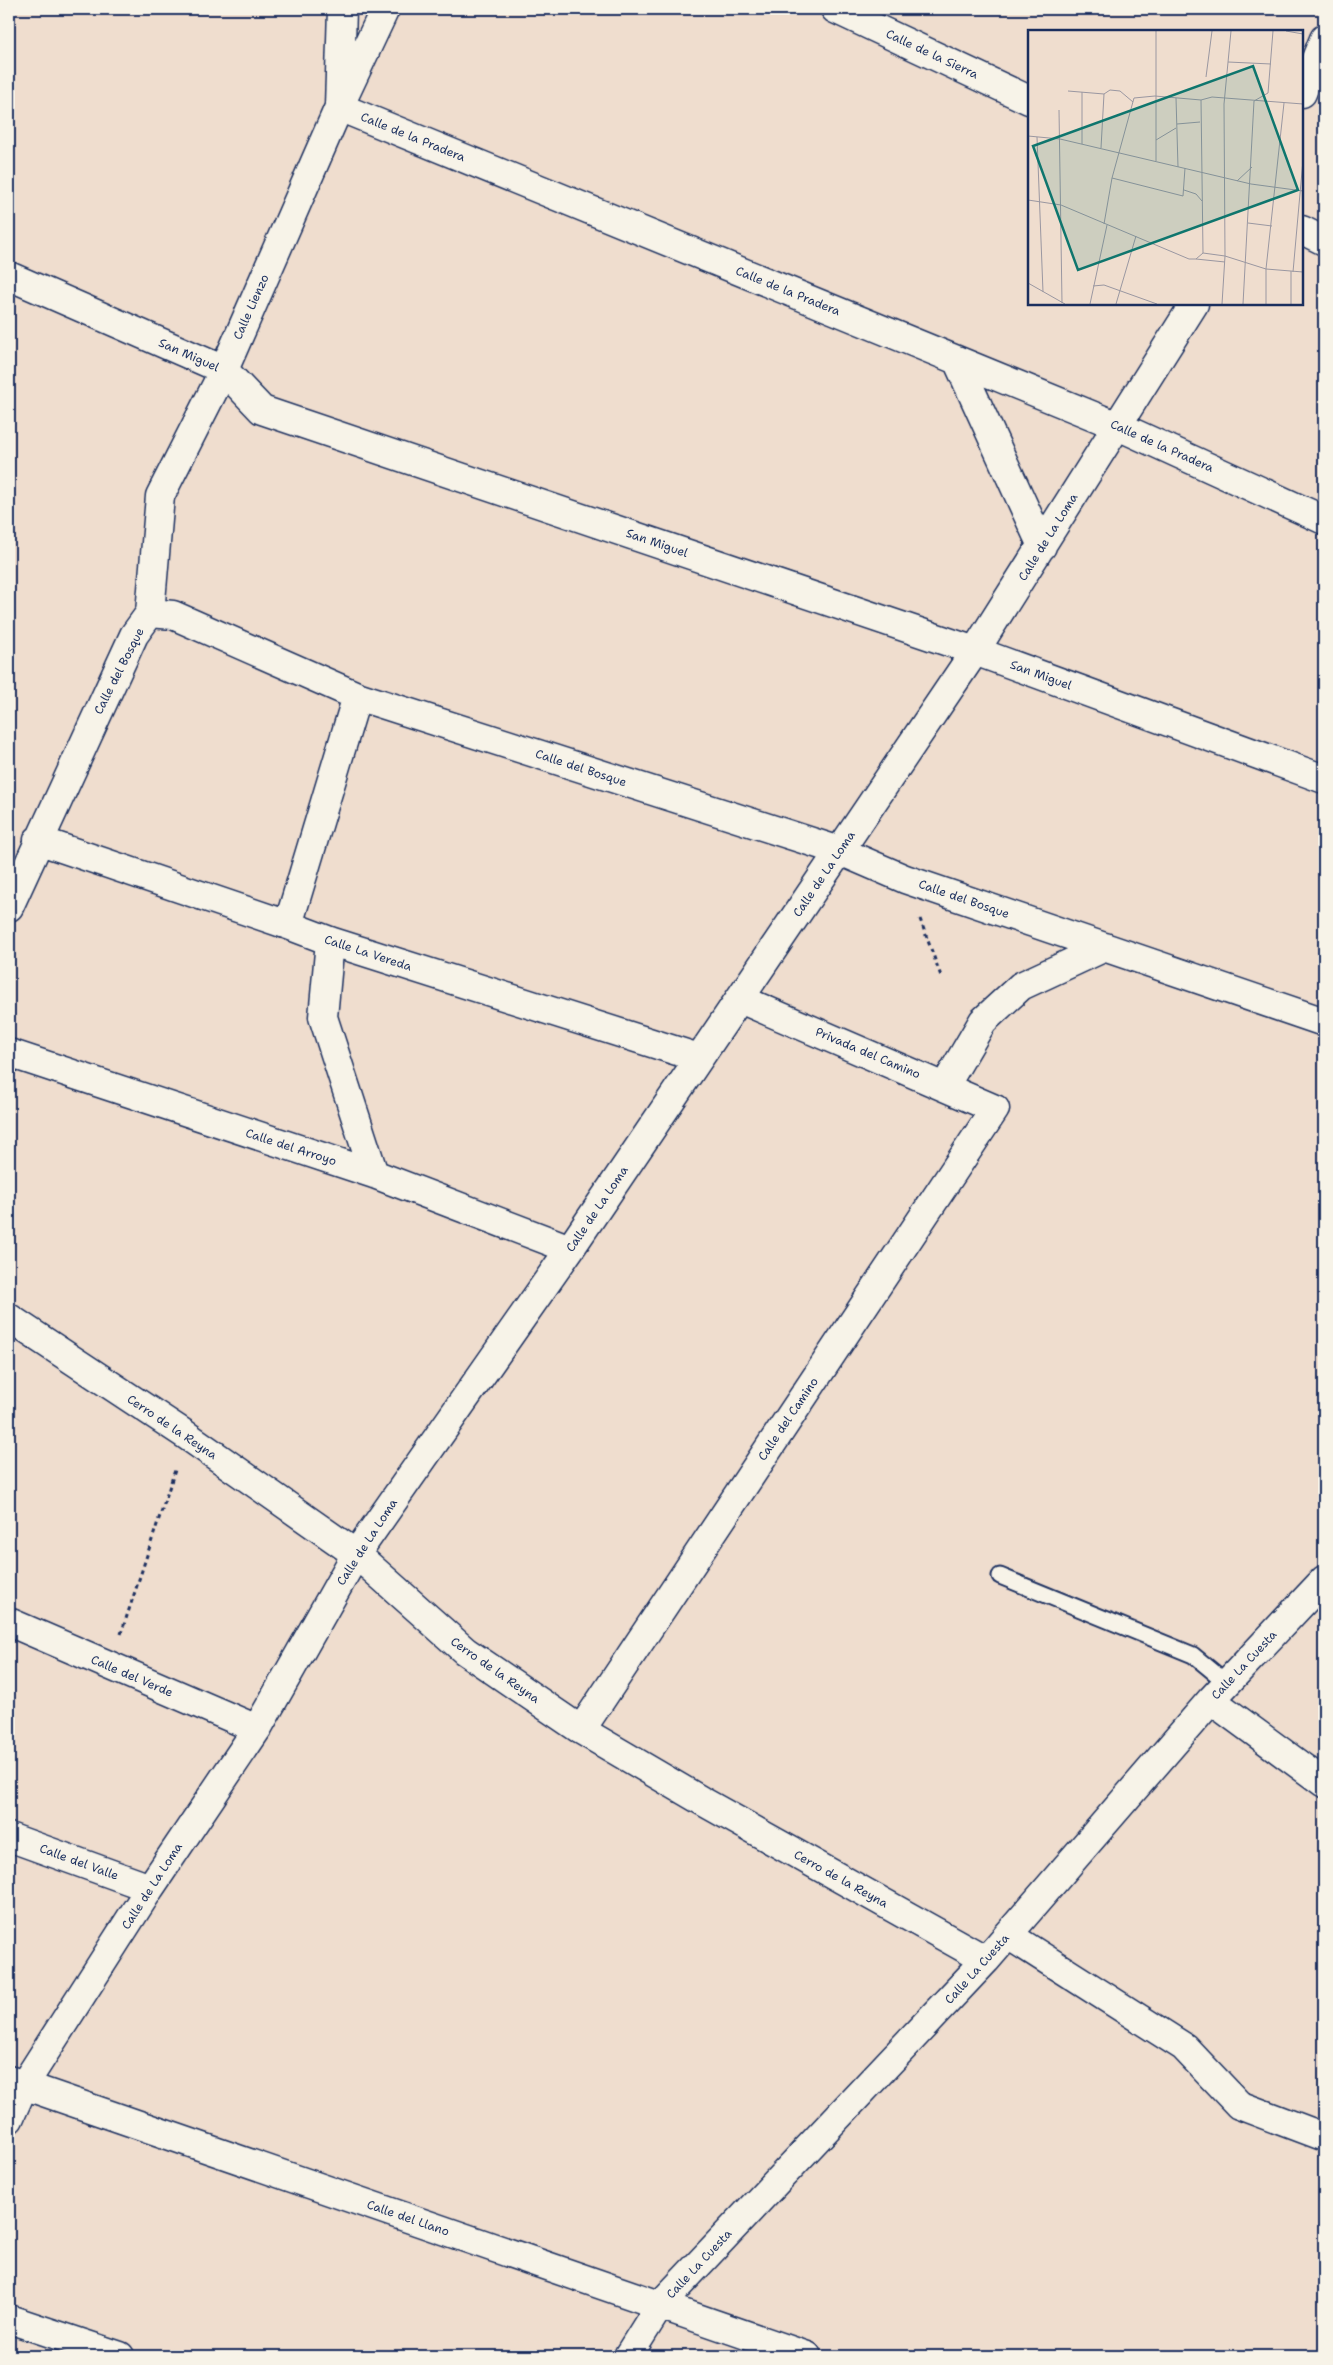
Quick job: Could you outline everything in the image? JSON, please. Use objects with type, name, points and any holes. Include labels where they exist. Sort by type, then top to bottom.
[{"type":"street","points":[[339,107],[342,9]]},
{"type":"street","name":"Calle Lienzo","points":[[150,613],[160,496],[224,370],[339,107],[385,9]]},
{"type":"street","name":"Calle de la Sierra","points":[[835,9],[1028,100]]},
{"type":"street","points":[[1303,91],[1324,39]]},
{"type":"street","name":"Calle de la Pradera","points":[[339,107],[1118,426],[1324,520]]},
{"type":"street","points":[[1303,230],[1324,241]]},
{"type":"street","name":"San Miguel","points":[[9,276],[224,370],[262,410],[975,651],[1324,779]]},
{"type":"street","name":"Calle de La Loma","points":[[9,2119],[16,2083],[257,1729],[356,1554],[570,1249],[975,651],[1193,305]]},
{"type":"street","points":[[957,360],[1042,546]]},
{"type":"street","name":"Calle del Bosque","points":[[9,907],[38,840],[134,635],[150,613],[173,615],[356,696],[840,851],[905,879],[1324,1022]]},
{"type":"street","points":[[288,925],[356,696]]},
{"type":"street","name":"Calle La Vereda","points":[[38,840],[330,941],[699,1058]]},
{"type":"street","points":[[330,941],[323,1017],[374,1174]]},
{"type":"street","points":[[944,1086],[983,1021],[1021,986],[1105,948]]},
{"type":"street","name":"Privada del Camino","points":[[740,999],[995,1109]]},
{"type":"street","name":"Calle del Arroyo","points":[[9,1053],[374,1174],[570,1249]]},
{"type":"street","name":"Calle del Camino","points":[[581,1730],[995,1109]]},
{"type":"street","name":"Cerro de la Reyna","points":[[9,1318],[186,1436],[356,1554],[465,1651],[581,1730],[702,1801],[986,1960]]},
{"type":"street","name":"Calle La Cuesta","points":[[628,2356],[660,2305],[986,1960],[1219,1692],[1324,1580]]},
{"type":"street","name":"Calle del Verde","points":[[9,1622],[257,1729]]},
{"type":"street","points":[[1219,1692],[1324,1783]]},
{"type":"street","name":"Calle del Valle","points":[[9,1837],[150,1888]]},
{"type":"street","points":[[1008,1935],[1184,2047],[1238,2105],[1324,2137]]},
{"type":"street","name":"Calle del Llano","points":[[16,2083],[807,2356]]},
{"type":"street","points":[[9,2319],[120,2356]]},
{"type":"lane","points":[[1000,1576],[1193,1655],[1219,1692]]},
{"type":"path","points":[[905,879],[942,980]]},
{"type":"path","points":[[110,1667],[186,1436]]}]
